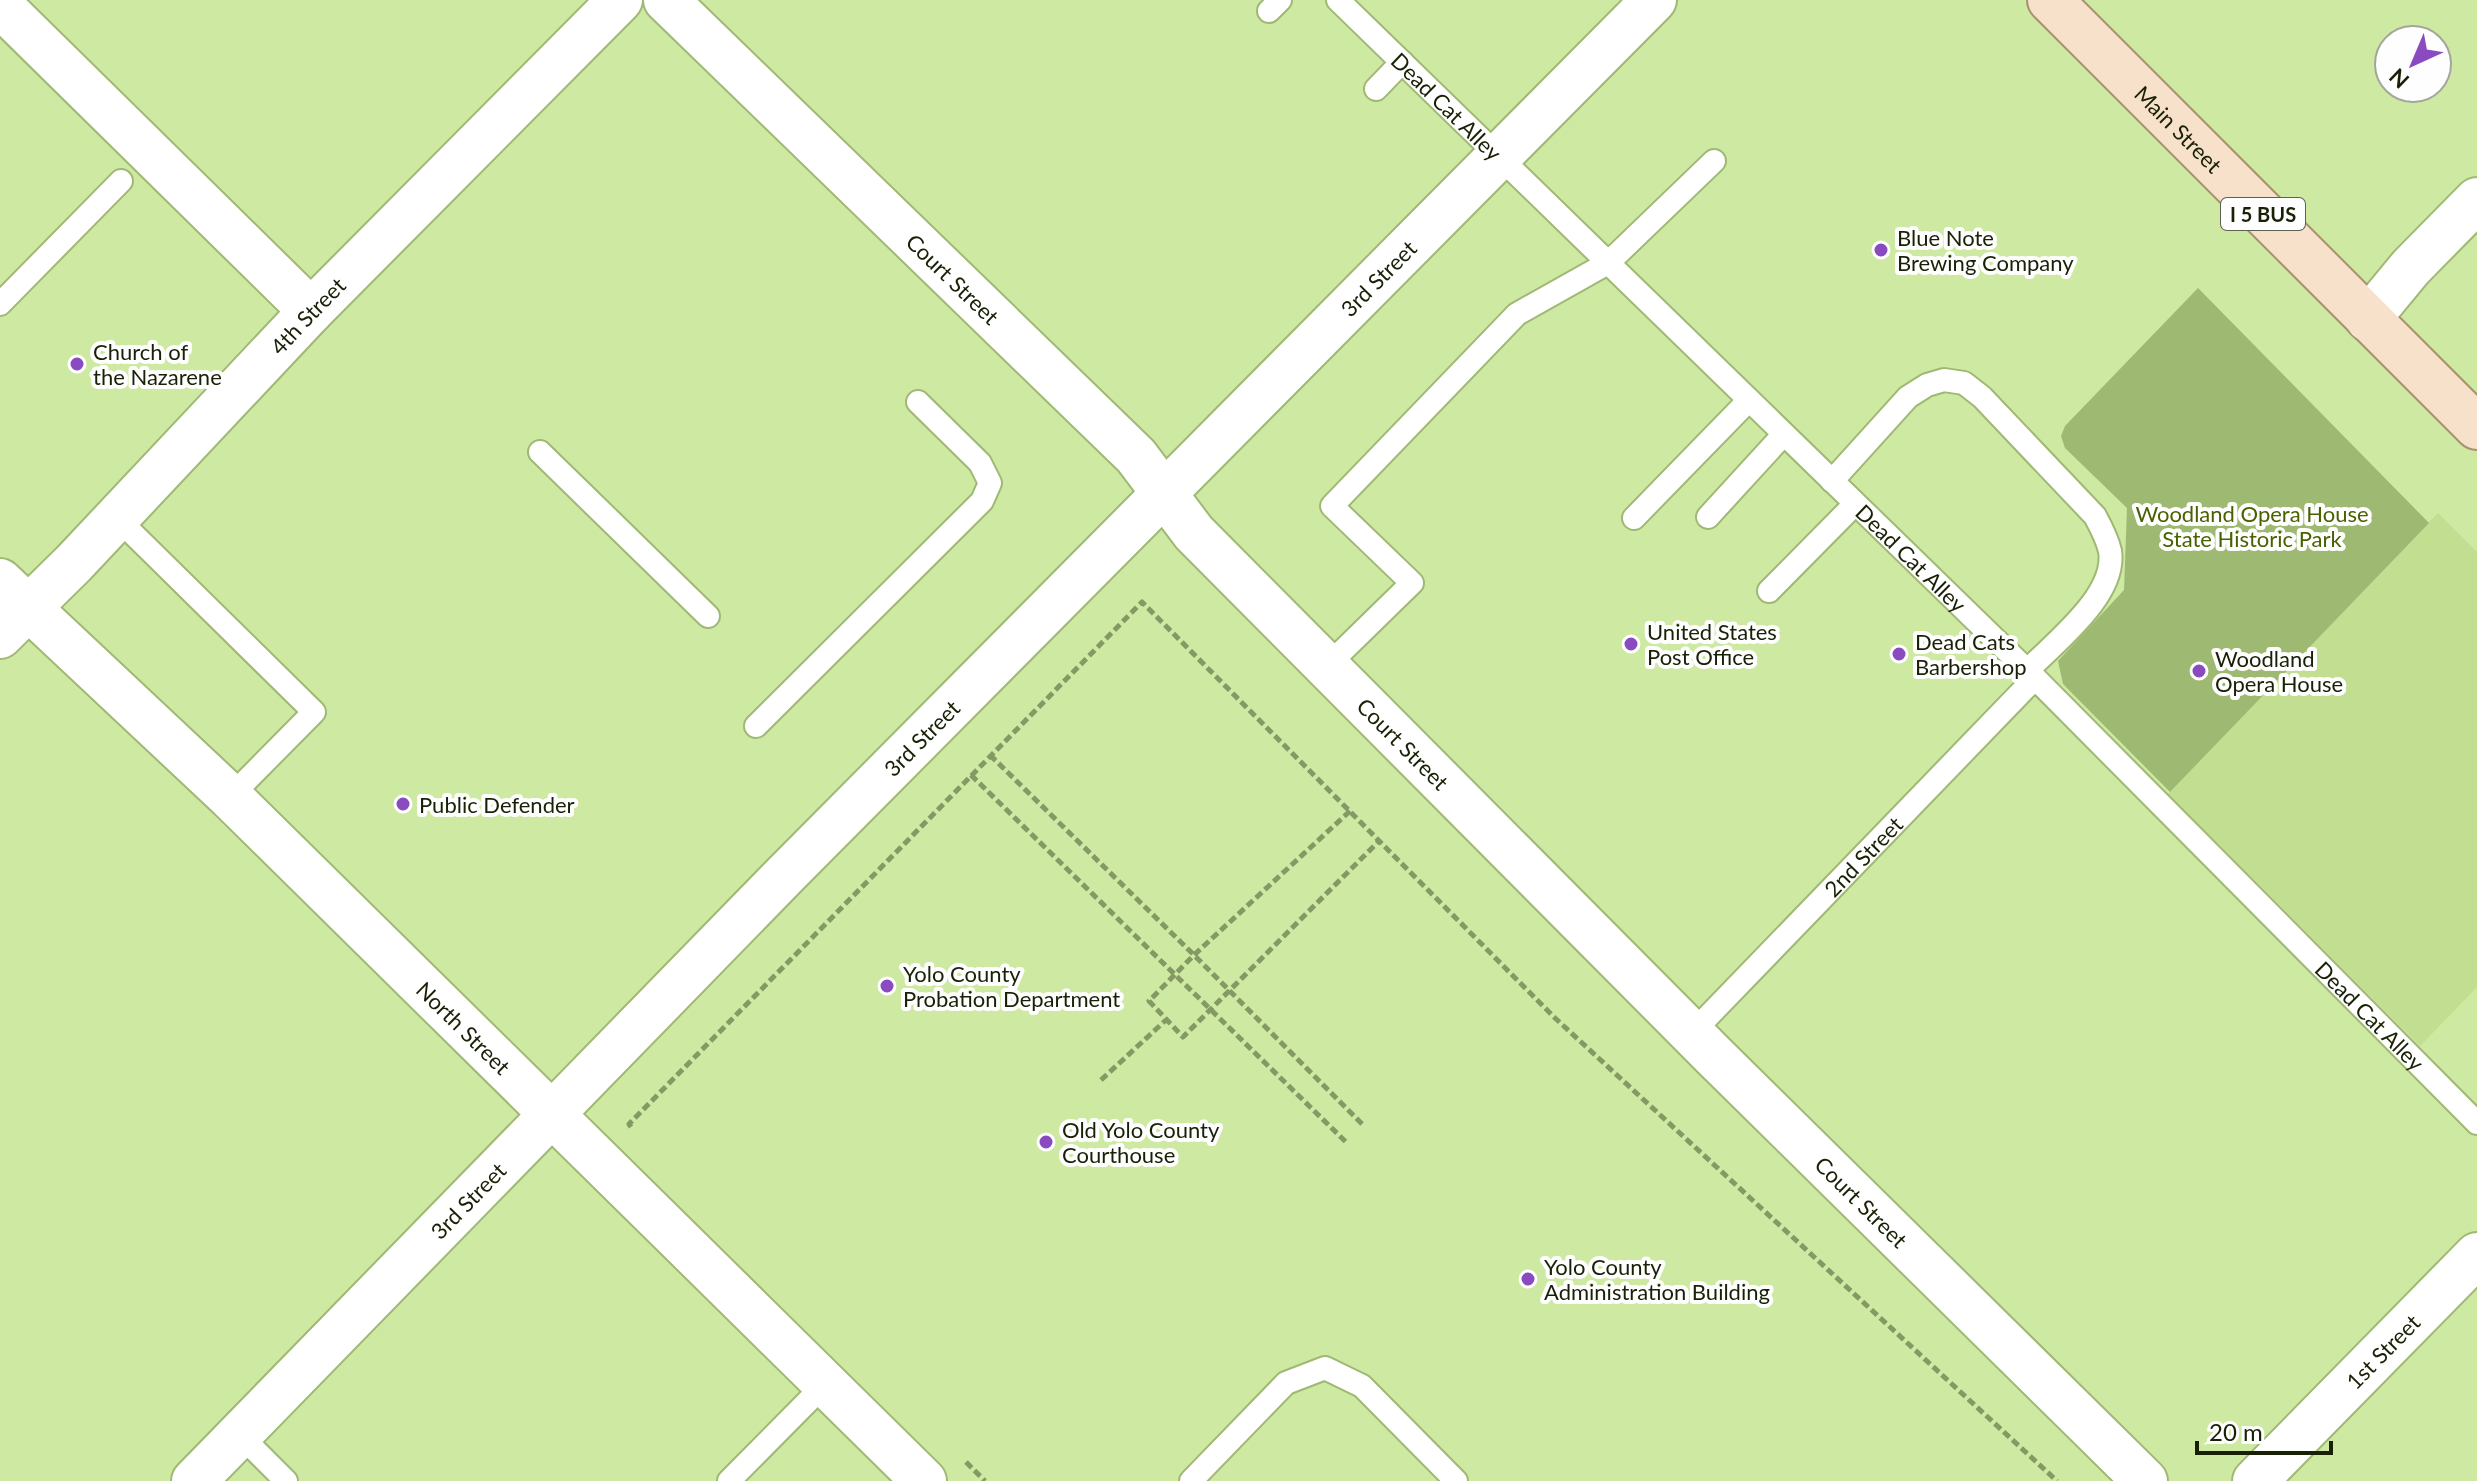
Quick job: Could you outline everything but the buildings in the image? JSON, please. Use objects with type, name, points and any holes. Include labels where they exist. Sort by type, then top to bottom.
[{"type":"main road","name":"Main Street","points":[[2050,0],[2477,427]]},
{"type":"street","name":"4th Street","points":[[10,608],[117,518],[311,311],[620,0]]},
{"type":"street","name":"Court Street","points":[[666,0],[1136,456],[1194,533],[1692,1033],[2145,1481]]},
{"type":"street","name":"3rd Street","points":[[194,1481],[794,867],[1654,0]]},
{"type":"street","points":[[0,5],[311,311]]},
{"type":"street","points":[[2368,319],[2411,267],[2477,200]]},
{"type":"street","name":"North Street","points":[[10,608],[230,797],[924,1481]]},
{"type":"street","name":"1st Street","points":[[2255,1481],[2477,1255]]},
{"type":"lane","name":"Dead Cat Alley","points":[[1338,0],[2031,675],[2477,1123]]},
{"type":"lane","points":[[1376,89],[1402,62]]},
{"type":"lane","points":[[1327,666],[1412,583],[1332,506],[1517,314],[1608,263],[1714,161]]},
{"type":"lane","points":[[0,304],[121,181]]},
{"type":"lane","name":"2nd Street","points":[[1692,1033],[2031,675],[2102,591],[2108,572],[2111,554],[2095,516],[1982,397],[1964,383],[1944,380],[1927,385],[1908,397],[1832,481]]},
{"type":"lane","points":[[1634,518],[1749,400]]},
{"type":"lane","points":[[756,726],[982,501],[990,483],[980,463],[918,402]]},
{"type":"lane","points":[[1708,517],[1784,434]]},
{"type":"lane","points":[[540,452],[708,616]]},
{"type":"lane","points":[[1769,591],[1855,504]]},
{"type":"lane","points":[[117,518],[314,712],[230,797]]},
{"type":"lane","points":[[1191,1481],[1286,1383],[1325,1368],[1362,1386],[1456,1481]]},
{"type":"lane","points":[[729,1481],[825,1384]]},
{"type":"lane","points":[[240,1435],[286,1481]]},
{"type":"path","points":[[640,1135],[629,1124],[1142,602],[1555,1018],[2057,1481]]},
{"type":"path","points":[[990,755],[1364,1126]]},
{"type":"path","points":[[971,775],[1348,1144]]},
{"type":"path","points":[[1350,811],[1194,955],[1149,1001],[1183,1037],[1380,840]]},
{"type":"path","points":[[1101,1080],[1166,1020]]},
{"type":"path","points":[[963,1459],[985,1481]]},
{"type":"shaded area","points":[[2438,513],[2477,552],[2477,987],[2420,1046],[2168,794]]},
{"type":"green space","name":"Woodland Opera House State Historic Park","points":[[2198,288],[2429,523],[2170,792],[2063,684],[2058,661],[2124,590],[2127,508],[2065,448],[2061,436],[2065,426]]},
{"type":"place","name":"Blue Note Brewing Company","points":[[1881,250]]},
{"type":"place","name":"Church of the Nazarene","points":[[77,364]]},
{"type":"place","name":"United States Post Office","points":[[1631,644]]},
{"type":"place","name":"Dead Cats Barbershop","points":[[1899,654]]},
{"type":"place","name":"Woodland Opera House","points":[[2199,671]]},
{"type":"place","name":"Public Defender","points":[[403,804]]},
{"type":"place","name":"Yolo County Probation Department","points":[[887,986]]},
{"type":"place","name":"Old Yolo County Courthouse","points":[[1046,1142]]},
{"type":"place","name":"Yolo County Administration Building","points":[[1528,1279]]}]
